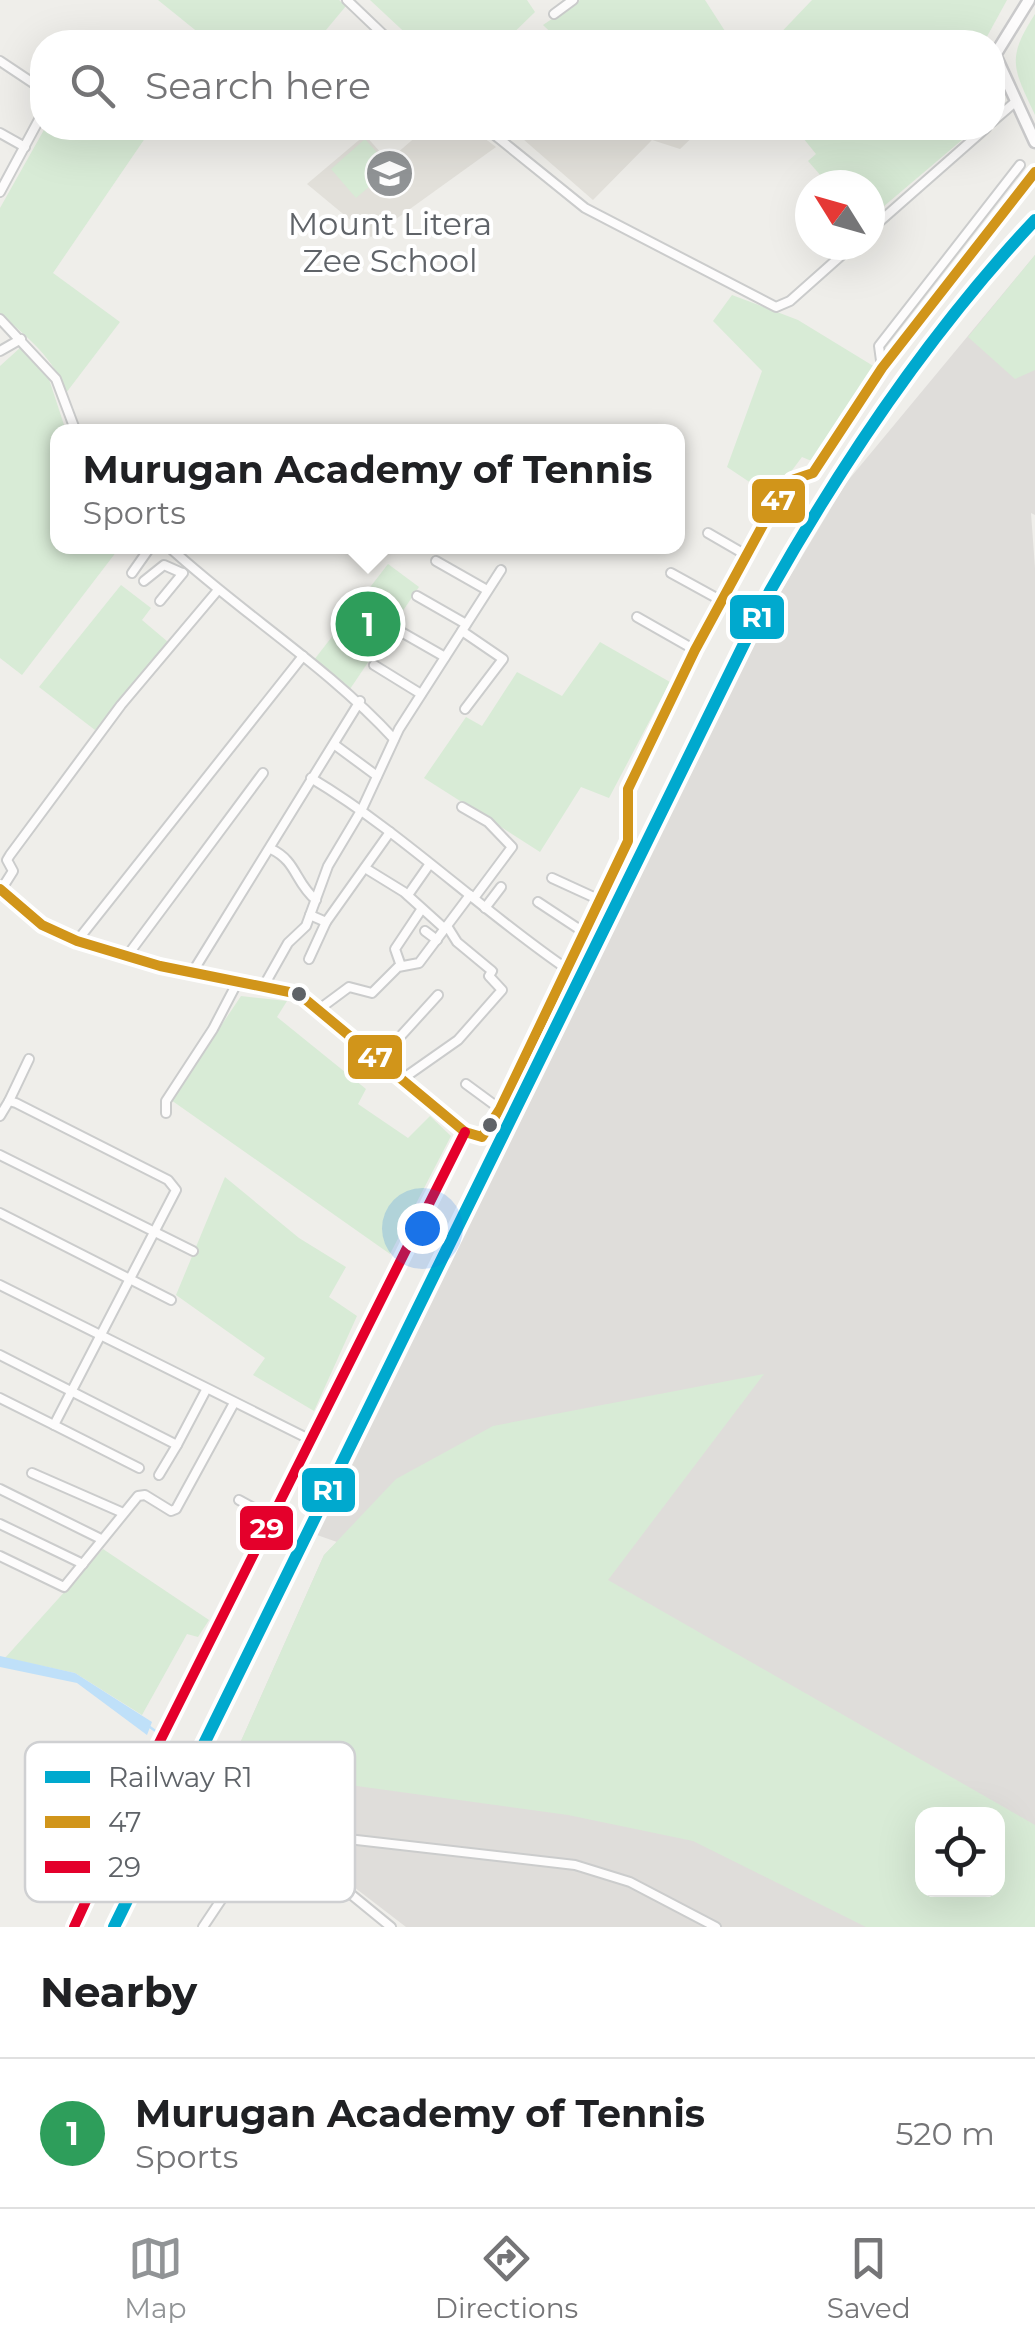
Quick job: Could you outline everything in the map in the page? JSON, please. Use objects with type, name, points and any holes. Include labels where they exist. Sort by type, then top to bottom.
[{"type":"street","points":[[347,0],[378,30]]},
{"type":"street","points":[[554,14],[573,0]]},
{"type":"street","points":[[1005,39],[1029,0]]},
{"type":"street","points":[[0,61],[30,81]]},
{"type":"street","points":[[1005,80],[1035,142]]},
{"type":"street","points":[[1005,111],[1014,103]]},
{"type":"street","points":[[0,133],[25,147]]},
{"type":"street","points":[[0,192],[30,137]]},
{"type":"street","points":[[501,140],[585,208],[776,307],[790,301],[836,260]]},
{"type":"street","points":[[885,217],[972,140]]},
{"type":"street","points":[[882,368],[879,346],[1020,165]]},
{"type":"street","points":[[218,590],[121,706],[10,854],[7,860],[13,871],[0,890],[42,925],[77,941],[192,973],[299,994],[465,1132],[482,1136],[500,1109],[628,841],[628,789],[746,556],[792,480],[813,472],[882,368],[1035,172]]},
{"type":"street","points":[[0,320],[56,379],[73,424]]},
{"type":"street","points":[[0,350],[21,339]]},
{"type":"street","points":[[708,532],[746,556]]},
{"type":"street","points":[[132,573],[146,554]]},
{"type":"street","points":[[174,554],[185,569],[218,590],[360,702],[394,739]]},
{"type":"street","points":[[436,561],[487,590]]},
{"type":"street","points":[[144,581],[164,565],[185,569]]},
{"type":"street","points":[[160,601],[185,569]]},
{"type":"street","points":[[262,989],[310,915],[328,866],[362,809],[394,739],[501,570]]},
{"type":"street","points":[[671,573],[722,600]]},
{"type":"street","points":[[417,596],[503,659],[465,709]]},
{"type":"street","points":[[637,617],[696,650]]},
{"type":"street","points":[[396,629],[445,657]]},
{"type":"street","points":[[77,941],[302,656]]},
{"type":"street","points":[[374,665],[421,694]]},
{"type":"street","points":[[192,973],[360,702]]},
{"type":"street","points":[[334,745],[378,776]]},
{"type":"street","points":[[127,956],[263,773]]},
{"type":"street","points":[[312,778],[362,809],[568,969]]},
{"type":"street","points":[[318,1010],[349,987],[372,993],[401,966],[420,963],[512,847],[488,822],[462,807]]},
{"type":"street","points":[[309,959],[326,922],[390,832]]},
{"type":"street","points":[[272,848],[293,863],[301,887],[316,900]]},
{"type":"street","points":[[408,895],[429,864]]},
{"type":"street","points":[[365,868],[408,895],[448,944]]},
{"type":"street","points":[[552,878],[600,900]]},
{"type":"street","points":[[485,908],[501,887]]},
{"type":"street","points":[[538,902],[584,933]]},
{"type":"street","points":[[401,966],[396,949],[420,910]]},
{"type":"street","points":[[310,915],[326,922]]},
{"type":"street","points":[[401,1080],[458,1040],[502,990],[489,976],[492,971],[457,942],[442,933],[425,931]]},
{"type":"street","points":[[166,1113],[166,1101],[221,1016],[237,983]]},
{"type":"street","points":[[378,1061],[438,994]]},
{"type":"street","points":[[0,1116],[29,1059]]},
{"type":"street","points":[[466,1084],[500,1109]]},
{"type":"street","points":[[9,1101],[174,1185],[154,1232],[54,1425]]},
{"type":"street","points":[[161,1742],[465,1132]]},
{"type":"street","points":[[0,1155],[193,1251]]},
{"type":"street","points":[[0,1213],[171,1300]]},
{"type":"street","points":[[0,1285],[313,1442]]},
{"type":"street","points":[[0,1355],[177,1445]]},
{"type":"street","points":[[158,1475],[206,1390]]},
{"type":"street","points":[[0,1398],[140,1468]]},
{"type":"street","points":[[0,1556],[64,1588],[121,1512],[145,1496],[170,1512],[176,1509],[234,1403]]},
{"type":"street","points":[[32,1473],[121,1512]]},
{"type":"street","points":[[0,1489],[101,1539]]},
{"type":"street","points":[[238,1500],[274,1518]]},
{"type":"street","points":[[0,1524],[83,1564]]},
{"type":"street","points":[[355,1840],[575,1865],[630,1882],[716,1927]]},
{"type":"street","points":[[355,1898],[391,1927]]},
{"type":"street","points":[[74,1927],[86,1902]]},
{"type":"street","points":[[203,1927],[220,1902]]},
{"type":"shaded area","name":"Mount Litera Zee School","points":[[359,140],[369,140],[388,161],[412,140],[487,140],[496,147],[371,237],[307,184]]},
{"type":"shaded area","points":[[524,140],[652,140],[593,200]]},
{"type":"shaded area","points":[[652,140],[689,140],[680,149]]},
{"type":"shaded area","points":[[1035,255],[1035,515],[1031,513],[1035,568],[1035,1927],[406,1927],[355,1888],[355,1742],[241,1742],[324,1555],[337,1542],[317,1535],[762,623],[846,483]]},
{"type":"green space","points":[[158,0],[339,0],[346,6],[326,30],[195,30]]},
{"type":"green space","points":[[370,0],[527,0],[535,12],[516,30],[402,30]]},
{"type":"green space","points":[[580,0],[705,0],[724,30],[548,30],[543,25]]},
{"type":"green space","points":[[812,0],[1007,0],[991,30],[783,30]]},
{"type":"green space","points":[[1035,14],[1035,115],[1018,74],[1016,53]]},
{"type":"green space","points":[[38,140],[144,140],[53,273],[120,322],[66,393],[47,359],[0,314],[0,208]]},
{"type":"green space","points":[[364,140],[391,168],[356,198],[331,169]]},
{"type":"green space","points":[[805,140],[962,140],[885,205],[885,170],[816,170],[808,161],[816,154]]},
{"type":"green space","points":[[1035,255],[1035,370],[1015,379],[968,337]]},
{"type":"green space","points":[[732,295],[798,320],[875,367],[814,462],[802,457],[772,497],[727,467],[762,371],[713,321]]},
{"type":"green space","points":[[21,347],[48,376],[64,424],[50,424],[50,554],[115,554],[22,675],[0,658],[0,366]]},
{"type":"green space","points":[[388,564],[419,587],[350,689],[314,660]]},
{"type":"green space","points":[[121,585],[151,608],[142,620],[168,642],[95,730],[39,687]]},
{"type":"green space","points":[[600,642],[670,682],[609,798],[581,787],[540,852],[424,778],[466,717],[482,726],[517,672],[562,696]]},
{"type":"green space","points":[[241,996],[287,1001],[277,1017],[366,1089],[358,1104],[408,1138],[430,1116],[451,1136],[390,1254],[171,1100]]},
{"type":"green space","points":[[225,1177],[299,1238],[346,1267],[329,1297],[357,1316],[314,1411],[253,1375],[265,1358],[176,1295]]},
{"type":"green space","points":[[764,1374],[608,1580],[1004,1807],[915,1807],[915,1897],[1005,1897],[1005,1808],[1035,1825],[1035,1927],[866,1927],[693,1841],[568,1815],[355,1786],[355,1742],[241,1742],[324,1555],[396,1479],[493,1426]]},
{"type":"green space","points":[[103,1549],[209,1620],[198,1637],[187,1634],[142,1715],[75,1673],[5,1658]]},
{"type":"water","points":[[0,1656],[75,1673],[152,1722],[147,1735],[77,1683],[0,1667]]},
{"type":"waterway","points":[[147,1725],[161,1735]]},
{"type":"rail line","name":"R1","points":[[205,1742],[770,591],[891,398],[960,307],[1035,220]]},
{"type":"rail line","name":"R1","points":[[114,1927],[126,1902]]},
{"type":"transit line","name":"47","points":[[0,889],[42,925],[77,941],[160,966],[299,994],[465,1132],[482,1137],[500,1109],[628,841],[628,789],[695,650],[764,523],[792,480],[813,473],[882,368],[1035,172]]},
{"type":"transit line","name":"29","points":[[160,1742],[465,1132]]},
{"type":"transit line","name":"29","points":[[74,1927],[86,1902]]},
{"type":"place","name":"Mount Litera Zee School","points":[[390,173]]},
{"type":"place","name":"Murugan Academy of Tennis","points":[[368,624]]}]
